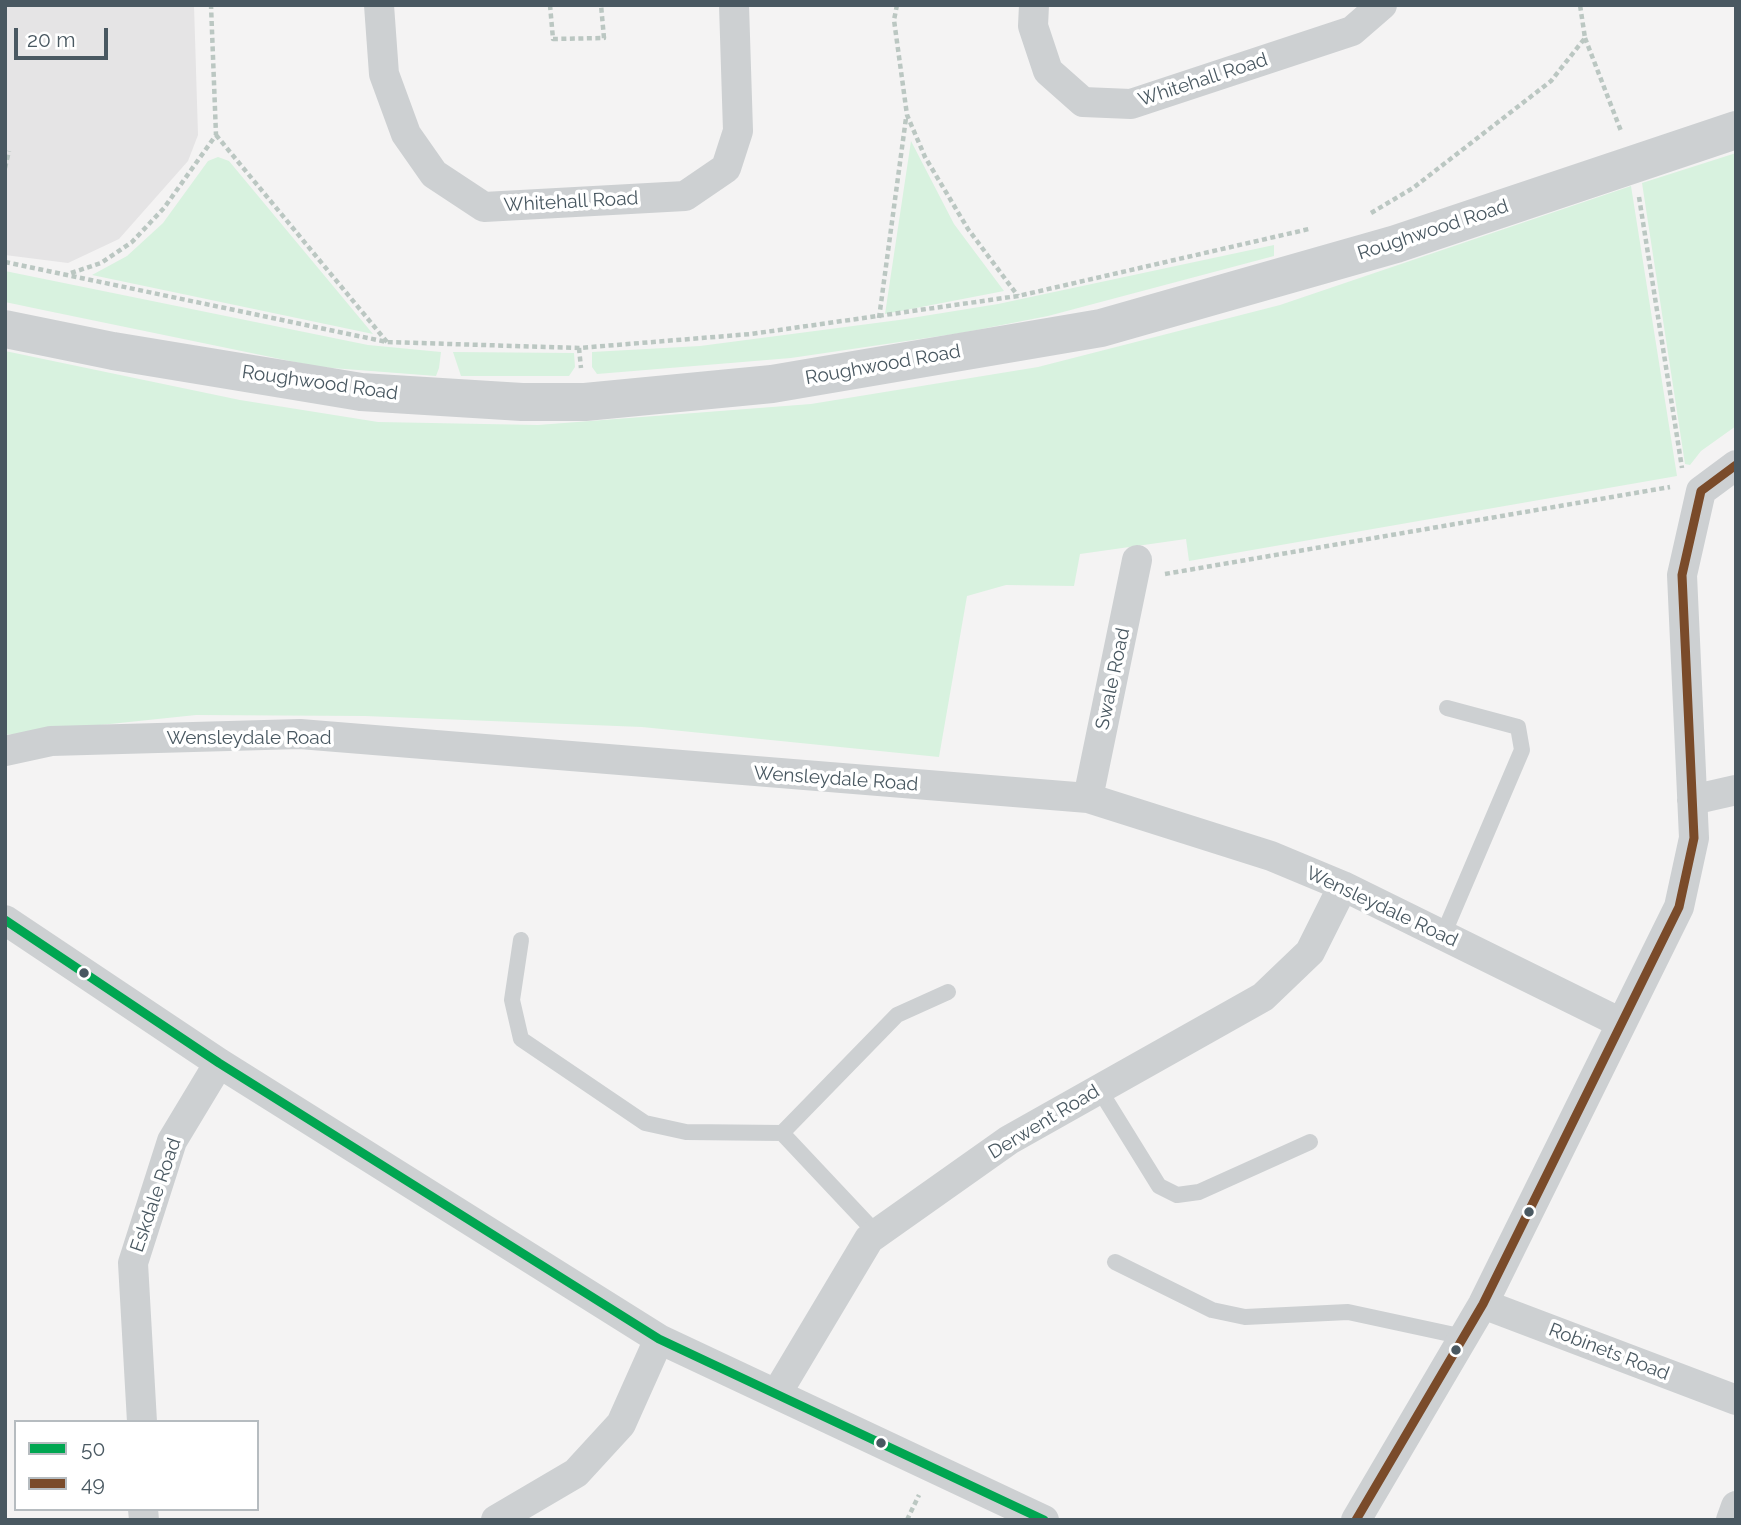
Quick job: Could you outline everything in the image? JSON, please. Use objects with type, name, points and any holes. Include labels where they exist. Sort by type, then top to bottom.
[{"type":"street","name":"Whitehall Road","points":[[379,5],[384,75],[406,134],[434,174],[484,207],[685,196],[726,168],[738,131],[734,5]]},
{"type":"street","name":"Whitehall Road","points":[[1034,5],[1033,26],[1048,71],[1083,102],[1131,104],[1352,32],[1382,5]]},
{"type":"street","name":"Roughwood Road","points":[[5,329],[113,351],[362,393],[522,402],[585,402],[758,386],[1101,328],[1396,244],[1736,130]]},
{"type":"street","points":[[1356,1520],[1483,1304],[1679,907],[1694,838],[1682,575],[1693,487],[1736,466]]},
{"type":"street","name":"Swale Road","points":[[1088,798],[1137,560]]},
{"type":"street","name":"Wensleydale Road","points":[[5,751],[51,741],[300,734],[1088,798],[1271,856],[1343,886],[1621,1023]]},
{"type":"street","points":[[1692,800],[1736,790]]},
{"type":"street","name":"Derwent Road","points":[[777,1393],[869,1239],[1009,1140],[1263,997],[1310,953],[1343,886]]},
{"type":"street","points":[[5,920],[219,1063],[659,1339],[1044,1520]]},
{"type":"street","name":"Eskdale Road","points":[[142,1420],[133,1263],[172,1141],[219,1063]]},
{"type":"street","name":"Robinets Road","points":[[1483,1304],[1736,1400]]},
{"type":"street","points":[[496,1520],[576,1473],[621,1424],[659,1339]]},
{"type":"street","points":[[1731,1520],[1736,1506]]},
{"type":"lane","points":[[1443,935],[1522,750],[1518,727],[1447,708]]},
{"type":"lane","points":[[521,940],[512,1000],[521,1039],[645,1123],[686,1132],[782,1133],[877,1234]]},
{"type":"lane","points":[[782,1133],[897,1015],[948,992]]},
{"type":"lane","points":[[1100,1089],[1159,1186],[1177,1195],[1199,1192],[1310,1142]]},
{"type":"lane","points":[[1115,1262],[1212,1310],[1245,1317],[1348,1312],[1464,1337]]},
{"type":"path","points":[[211,5],[216,135],[387,342]]},
{"type":"path","points":[[550,5],[553,39],[604,38],[601,5]]},
{"type":"path","points":[[879,318],[906,115],[894,20],[897,5]]},
{"type":"path","points":[[1159,583],[1166,573],[1215,563],[1693,487],[1634,164],[1585,38],[1580,5]]},
{"type":"path","points":[[1364,217],[1413,188],[1551,81],[1585,38]]},
{"type":"path","points":[[906,115],[925,157],[968,229],[1018,296]]},
{"type":"path","points":[[70,274],[102,263],[132,242],[164,208],[216,135]]},
{"type":"path","points":[[5,169],[9,151]]},
{"type":"path","points":[[5,262],[387,342],[579,348],[751,334],[879,318],[1018,296],[1311,229]]},
{"type":"shaded area","points":[[5,5],[194,5],[198,135],[188,161],[119,239],[68,263],[5,255]]},
{"type":"green space","points":[[911,141],[954,224],[1004,291],[885,314]]},
{"type":"green space","points":[[1736,153],[1736,426],[1701,451],[1690,465],[1685,464],[1642,183]]},
{"type":"green space","points":[[218,157],[229,161],[373,334],[92,275],[127,256],[163,223],[208,161]]},
{"type":"green space","points":[[1631,186],[1677,476],[1189,561],[1186,539],[1080,554],[1074,586],[1006,585],[967,596],[939,757],[642,727],[365,716],[196,715],[5,735],[5,351],[240,400],[378,422],[538,425],[811,404],[1038,367],[1280,305]]},
{"type":"green space","points":[[1274,245],[1274,256],[1048,316],[961,333],[791,358],[597,374],[592,367],[592,352],[700,346],[899,320],[998,304]]},
{"type":"green space","points":[[5,271],[368,345],[441,352],[439,368],[436,376],[319,367],[5,302]]},
{"type":"green space","points":[[453,352],[574,353],[575,367],[569,376],[461,376]]},
{"type":"transit line","name":"49","points":[[1356,1520],[1483,1304],[1679,907],[1694,838],[1682,575],[1701,491],[1736,465]]},
{"type":"transit line","name":"50","points":[[5,920],[219,1063],[659,1339],[1044,1520]]}]
